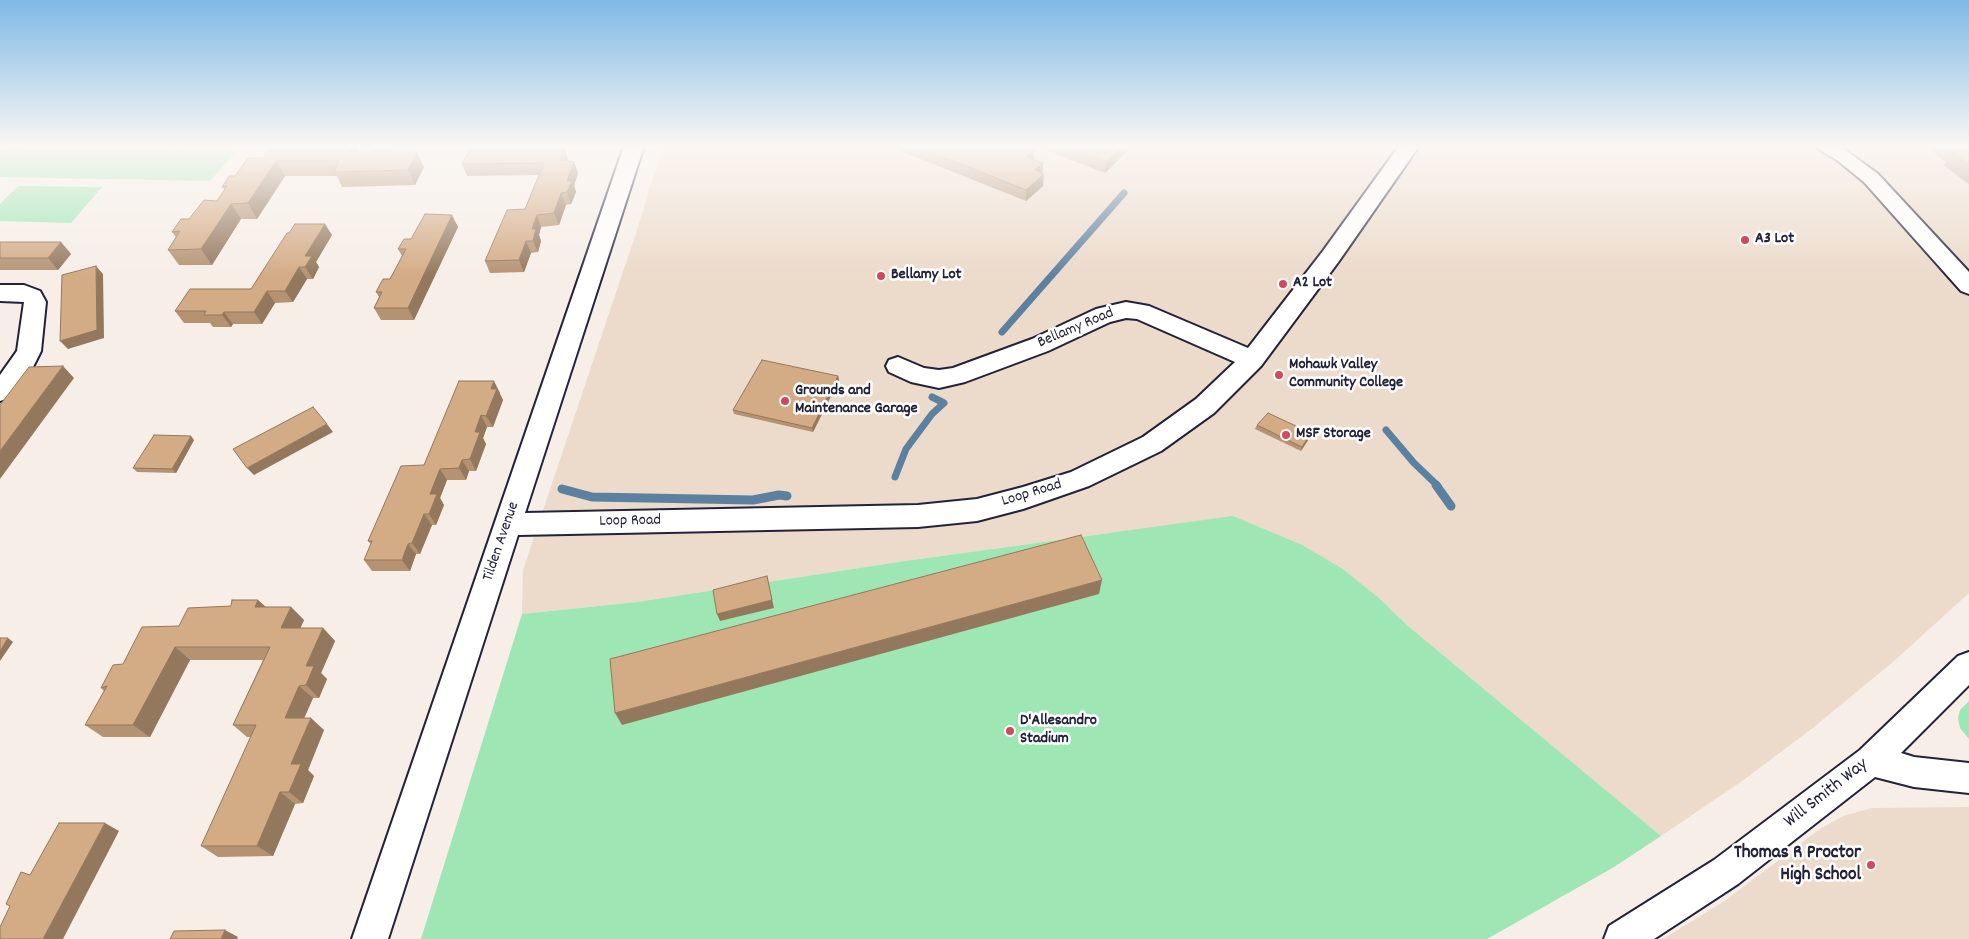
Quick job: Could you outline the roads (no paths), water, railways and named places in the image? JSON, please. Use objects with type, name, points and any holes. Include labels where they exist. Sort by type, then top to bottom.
[{"type":"street","name":"Tilden Avenue","points":[[370,939],[620,190]]},
{"type":"street","name":"Loop Road","points":[[508,524],[849,519],[918,516],[977,510],[1023,498],[1080,479],[1152,444],[1205,406],[1252,360],[1331,256],[1378,190]]},
{"type":"street","points":[[1882,190],[1969,286]]},
{"type":"street","points":[[0,293],[24,293],[32,296],[35,302],[29,350],[23,363],[0,392]]},
{"type":"street","name":"Bellamy Road","points":[[898,366],[920,376],[939,378],[956,376],[1040,345],[1104,315],[1126,310],[1141,312],[1252,360]]},
{"type":"street","name":"Will Smith Way","points":[[1622,939],[1726,872],[1871,761],[1969,665]]},
{"type":"street","points":[[1871,761],[1914,772],[1969,778]]},
{"type":"waterway","points":[[1002,332],[1124,193]]},
{"type":"waterway","points":[[895,477],[906,449],[932,414],[944,403],[932,397]]},
{"type":"waterway","points":[[1386,430],[1414,463],[1438,486]]},
{"type":"waterway","points":[[1436,485],[1451,506]]},
{"type":"waterway","points":[[562,489],[592,497],[753,500],[779,495],[787,496]]},
{"type":"place","name":"A3 Lot","points":[[1745,240]]},
{"type":"place","name":"Bellamy Lot","points":[[881,276]]},
{"type":"place","name":"A2 Lot","points":[[1283,284]]},
{"type":"place","name":"Mohawk Valley Community College","points":[[1279,375]]},
{"type":"place","name":"Grounds and Maintenance Garage","points":[[785,401]]},
{"type":"place","name":"MSF Storage","points":[[1286,435]]},
{"type":"place","name":"D'Allesandro Stadium","points":[[1010,731]]},
{"type":"place","name":"Thomas R Proctor High School","points":[[1871,865]]}]
